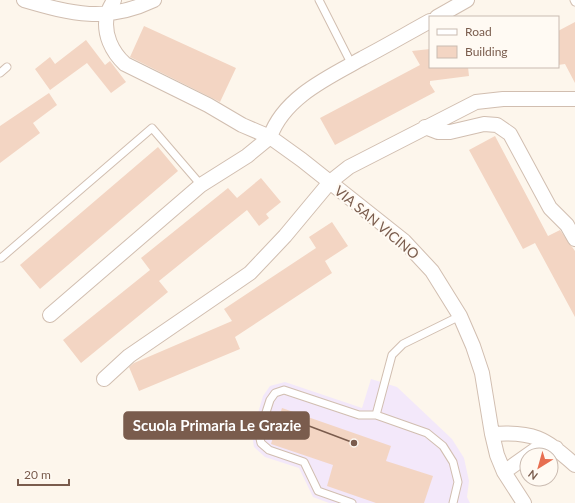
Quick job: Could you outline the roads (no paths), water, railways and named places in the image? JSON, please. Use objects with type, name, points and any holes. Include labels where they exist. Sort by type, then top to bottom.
[{"type":"street","points":[[24,0],[68,13],[107,15],[136,9],[154,0]]},
{"type":"street","name":"VIA SAN VICINO","points":[[114,0],[107,15],[108,40],[115,55],[125,64],[208,105],[242,125],[270,137],[330,182],[404,241],[432,271],[460,316],[482,373],[492,434],[504,472],[524,503]]},
{"type":"street","points":[[439,16],[467,0]]},
{"type":"street","points":[[50,315],[201,186],[247,156],[270,137],[274,125],[285,110],[307,90],[429,22]]},
{"type":"street","points":[[561,98],[575,91]]},
{"type":"street","points":[[330,182],[349,167],[476,102],[503,99],[575,99]]},
{"type":"street","points":[[425,127],[438,132],[450,132],[484,124],[497,125],[510,134],[550,208],[567,225],[575,239]]},
{"type":"street","name":"VIA SAN VICINO","points":[[104,379],[129,356],[250,273],[285,236],[330,182]]},
{"type":"street","points":[[492,434],[514,433],[533,435],[554,447]]},
{"type":"street","points":[[559,451],[575,465]]},
{"type":"street","points":[[504,472],[519,461]]},
{"type":"lane","points":[[319,0],[352,64]]},
{"type":"lane","points":[[0,73],[7,67]]},
{"type":"lane","points":[[1,258],[152,128],[201,186]]},
{"type":"lane","points":[[376,415],[392,355],[403,344],[460,316]]},
{"type":"lane","points":[[352,503],[318,491],[304,462],[269,450],[261,443],[259,434],[270,400],[274,393],[284,390],[359,415],[376,415],[427,433],[443,446],[453,462],[458,482],[453,503]]},
{"type":"place","name":"Scuola Primaria Le Grazie","points":[[354,443]]}]
